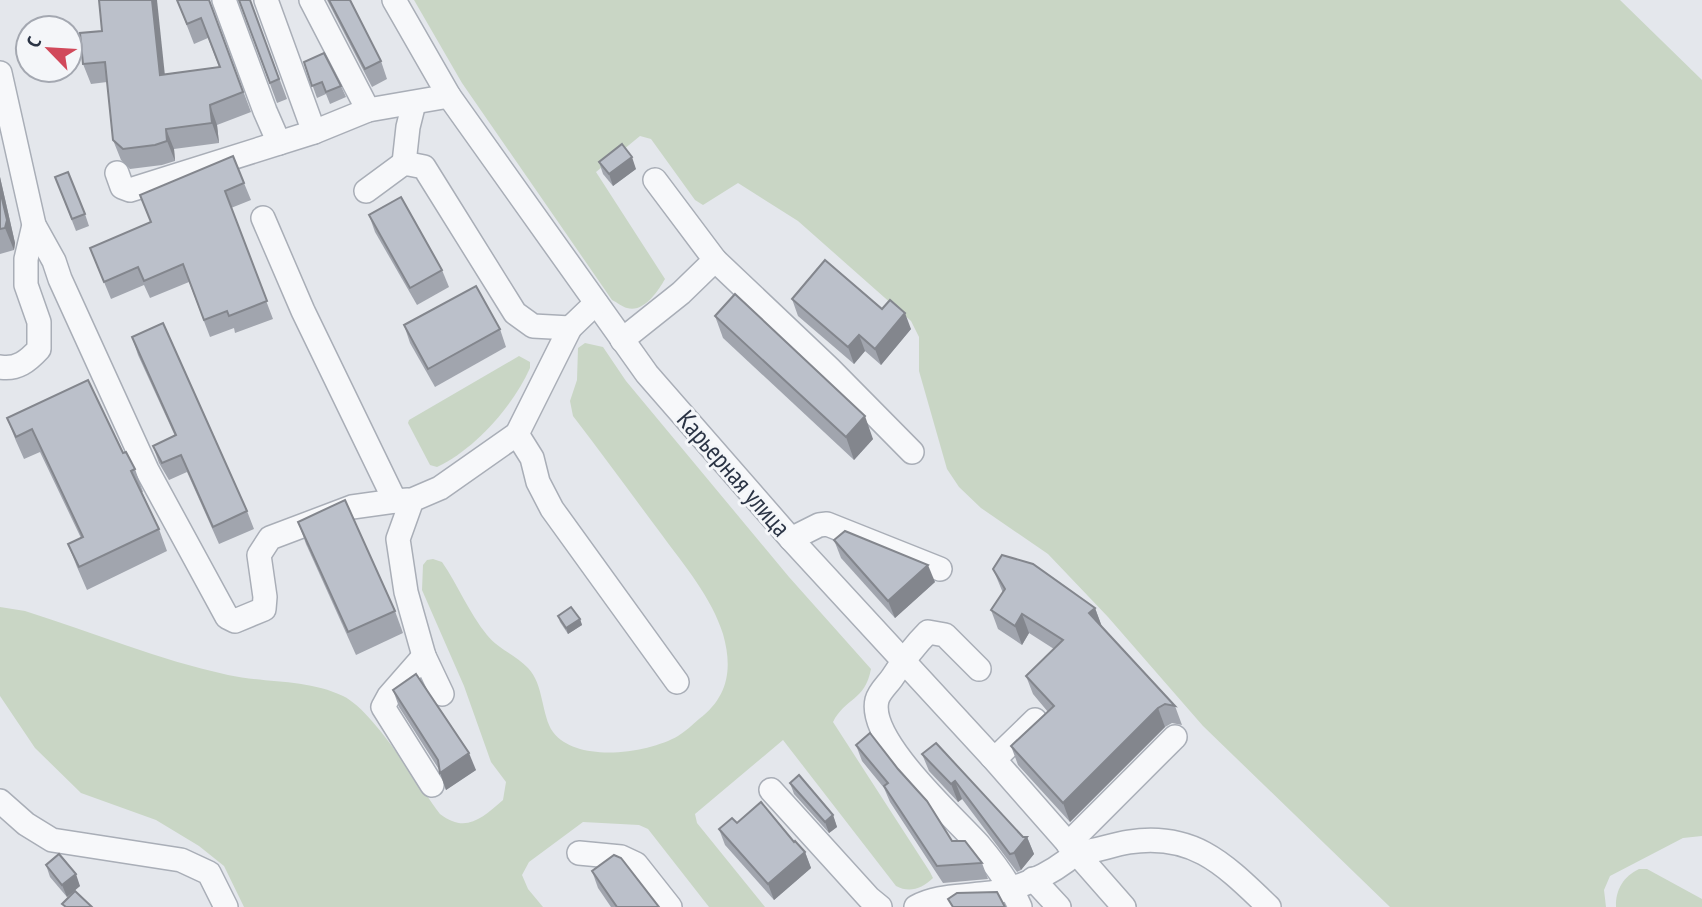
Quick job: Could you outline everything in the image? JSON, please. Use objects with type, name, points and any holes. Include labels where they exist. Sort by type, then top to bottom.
[{"type":"street","points":[[224,0],[279,143]]},
{"type":"street","points":[[266,0],[314,132]]},
{"type":"street","points":[[311,0],[368,110]]},
{"type":"street","name":"Карьерная улица","points":[[394,0],[449,96],[647,374],[791,539],[992,757],[1124,907]]},
{"type":"street","points":[[0,73],[34,225],[54,261],[147,470],[227,617],[235,621],[264,609],[265,597],[259,555],[270,538],[352,507],[403,501],[440,488],[517,435],[570,328],[596,303]]},
{"type":"street","points":[[117,173],[122,187],[130,190],[314,132],[368,110],[449,96]]},
{"type":"street","points":[[366,191],[404,163],[414,103]]},
{"type":"street","points":[[404,163],[424,167],[515,313],[533,326],[570,328]]},
{"type":"street","points":[[655,180],[715,260],[829,368],[912,452]]},
{"type":"street","points":[[263,218],[303,311],[403,501],[398,539],[406,592],[424,656],[442,694]]},
{"type":"street","points":[[0,367],[8,369],[27,363],[40,349],[39,322],[26,285],[26,258],[34,225]]},
{"type":"street","points":[[622,340],[681,293],[715,260]]},
{"type":"street","points":[[517,435],[532,458],[538,482],[552,509],[677,682]]},
{"type":"street","points":[[791,539],[819,525],[827,524],[940,569]]},
{"type":"street","points":[[979,669],[945,635],[928,632],[901,661],[877,698],[876,719],[889,742],[919,782],[979,846],[1016,898]]},
{"type":"street","points":[[424,656],[389,696],[383,707],[432,785]]},
{"type":"street","points":[[992,757],[1002,752],[1035,720]]},
{"type":"street","points":[[916,907],[935,898],[1016,898],[1033,879],[1064,864],[1072,848],[1175,737]]},
{"type":"street","points":[[771,790],[880,907]]},
{"type":"street","points":[[0,800],[26,824],[52,840],[181,860],[209,873],[226,907]]},
{"type":"street","points":[[1072,848],[1094,852],[1127,842],[1148,840],[1191,845],[1231,870],[1269,907]]},
{"type":"street","points":[[579,853],[621,857],[636,864],[670,907]]},
{"type":"street","points":[[1033,879],[1059,907]]},
{"type":"green space","points":[[414,0],[1620,0],[1702,80],[1702,836],[1683,838],[1610,876],[1604,890],[1606,907],[1390,907],[1203,726],[1108,617],[1048,554],[981,508],[959,487],[947,469],[919,371],[919,337],[911,321],[798,221],[738,183],[703,205],[695,200],[651,139],[640,136],[596,172],[665,279],[650,300],[639,307],[623,307],[612,300],[462,83]]},
{"type":"green space","points":[[585,343],[603,347],[626,381],[789,577],[871,669],[860,694],[843,708],[833,722],[930,872],[933,878],[924,885],[915,889],[896,886],[783,740],[695,814],[697,823],[765,907],[709,907],[648,829],[639,825],[583,822],[529,862],[522,875],[528,889],[543,907],[244,907],[224,866],[199,846],[156,820],[81,793],[35,748],[0,696],[0,607],[25,611],[202,669],[242,678],[315,687],[343,696],[368,716],[440,814],[458,823],[473,821],[481,818],[503,800],[506,782],[491,762],[464,686],[422,590],[423,565],[427,560],[433,559],[442,562],[487,635],[528,668],[537,682],[549,725],[564,742],[579,749],[614,752],[650,747],[678,736],[709,710],[722,692],[728,659],[723,634],[697,582],[573,416],[570,401],[577,380],[578,348]]},
{"type":"green space","points":[[519,356],[530,362],[530,368],[503,411],[479,438],[465,449],[437,467],[430,465],[408,423],[409,420]]},
{"type":"green space","points":[[1639,869],[1647,869],[1702,899],[1702,907],[1616,907],[1622,884],[1629,875]]},
{"type":"building","points":[[99,0],[152,0],[160,75],[220,67],[201,18],[187,24],[177,0],[209,0],[243,92],[210,105],[212,123],[166,129],[167,141],[123,149],[113,140],[105,62],[84,64],[84,33],[102,31]]},
{"type":"building","points":[[239,0],[250,0],[279,79],[270,83]]},
{"type":"building","points":[[329,0],[350,0],[381,61],[365,69]]},
{"type":"building","points":[[324,53],[341,86],[326,92],[322,82],[312,86],[304,62]]},
{"type":"building","points":[[622,144],[632,157],[609,174],[599,162]]},
{"type":"building","points":[[233,156],[244,183],[225,191],[267,301],[229,316],[227,311],[204,320],[183,264],[144,281],[138,267],[104,282],[90,248],[151,222],[140,195]]},
{"type":"building","points":[[68,172],[85,214],[72,219],[55,177]]},
{"type":"building","points":[[0,190],[7,220],[5,228],[0,229]]},
{"type":"building","points":[[401,197],[442,270],[410,288],[369,215]]},
{"type":"building","points":[[825,260],[882,309],[890,300],[905,313],[875,349],[859,335],[848,347],[792,299]]},
{"type":"building","points":[[476,286],[500,329],[428,369],[404,325]]},
{"type":"building","points":[[735,294],[865,416],[846,437],[715,316]]},
{"type":"building","points":[[163,323],[247,511],[213,527],[181,455],[162,463],[153,446],[176,435],[132,337]]},
{"type":"building","points":[[88,380],[123,453],[126,452],[135,469],[131,471],[159,529],[79,567],[68,544],[83,537],[32,429],[16,437],[7,418]]},
{"type":"building","points":[[345,500],[395,611],[348,632],[298,522]]},
{"type":"building","points":[[845,531],[928,565],[888,601],[834,540]]},
{"type":"building","points":[[1002,555],[1033,564],[1095,608],[1089,613],[1175,706],[1165,704],[1158,708],[1063,803],[1011,746],[1054,706],[1026,676],[1063,640],[1022,614],[1015,626],[991,610],[1005,589],[993,569]]},
{"type":"building","points":[[571,607],[580,619],[566,628],[558,616]]},
{"type":"building","points":[[416,674],[469,753],[440,773],[438,760],[393,690]]},
{"type":"building","points":[[870,733],[927,801],[952,841],[965,841],[982,863],[937,866],[884,786],[888,783],[856,745]]},
{"type":"building","points":[[936,743],[1023,837],[1027,837],[1014,853],[1010,854],[955,781],[951,784],[922,754]]},
{"type":"building","points":[[799,775],[833,815],[825,822],[790,783]]},
{"type":"building","points":[[761,802],[805,852],[768,884],[719,829],[732,818],[737,823]]},
{"type":"building","points":[[59,854],[76,874],[62,885],[46,865]]},
{"type":"building","points":[[614,855],[621,858],[659,907],[617,907],[592,871]]},
{"type":"building","points":[[75,891],[92,907],[66,907],[62,904]]},
{"type":"building","points":[[997,892],[1005,907],[953,907],[948,899],[957,893]]}]
